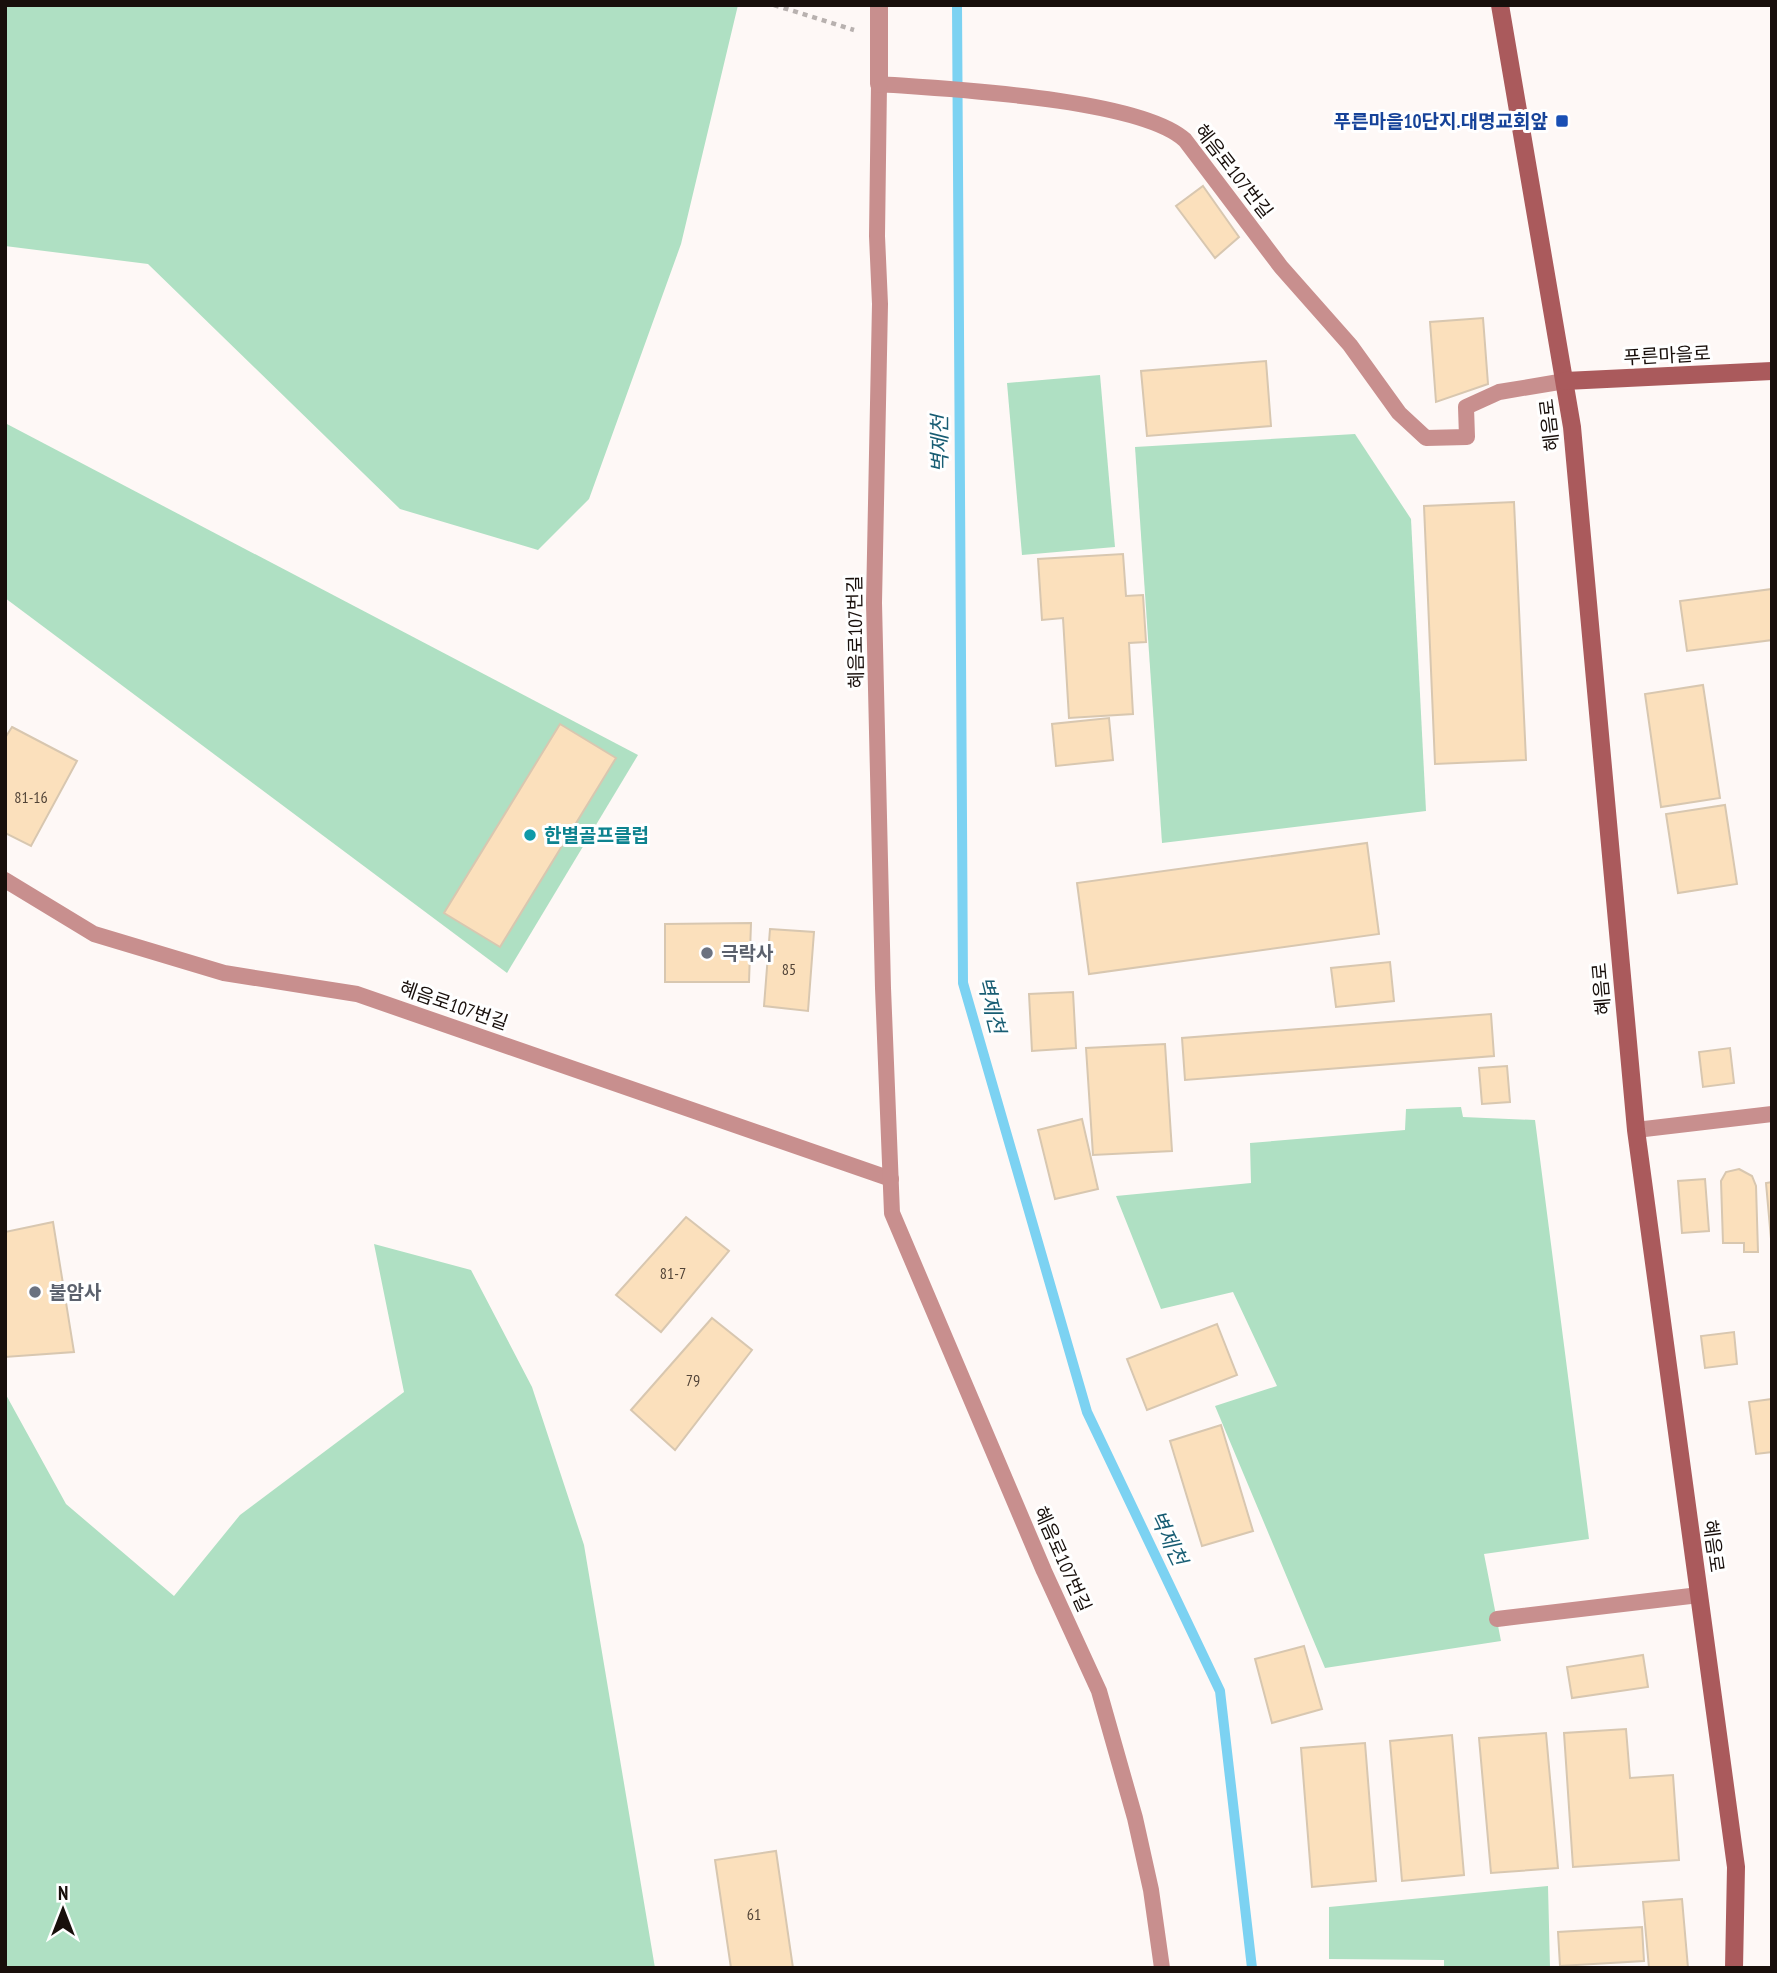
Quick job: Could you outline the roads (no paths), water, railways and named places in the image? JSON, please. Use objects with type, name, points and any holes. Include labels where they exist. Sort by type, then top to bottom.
[{"type":"main road","name":"혜음로","points":[[1504,6],[1565,381],[1636,1130],[1736,1867],[1734,1968]]},
{"type":"main road","name":"푸른마을로","points":[[1565,381],[1772,371]]},
{"type":"street","points":[[879,5],[879,84]]},
{"type":"lane","name":"혜음로107번길","points":[[1162,1968],[1151,1890],[1135,1818],[1098,1691],[892,1213],[874,603],[880,304],[877,236],[879,84],[996,93],[1142,116],[1172,128],[1185,140],[1281,267],[1350,345],[1399,413],[1426,438],[1467,437],[1466,407],[1499,392],[1565,381]]},
{"type":"lane","name":"혜음로107번길","points":[[5,880],[94,933],[224,973],[357,994],[891,1179]]},
{"type":"lane","points":[[1636,1130],[1772,1114]]},
{"type":"lane","points":[[1497,1619],[1699,1594]]},
{"type":"waterway","name":"벽제천","points":[[957,5],[963,983],[1087,1412],[1220,1691],[1252,1968]]},
{"type":"place","name":"푸른마을10단지.대명교회앞","points":[[1562,121]]},
{"type":"place","name":"한별골프클럽","points":[[530,835]]},
{"type":"place","name":"극락사","points":[[707,953]]},
{"type":"place","name":"불암사","points":[[35,1292]]}]
